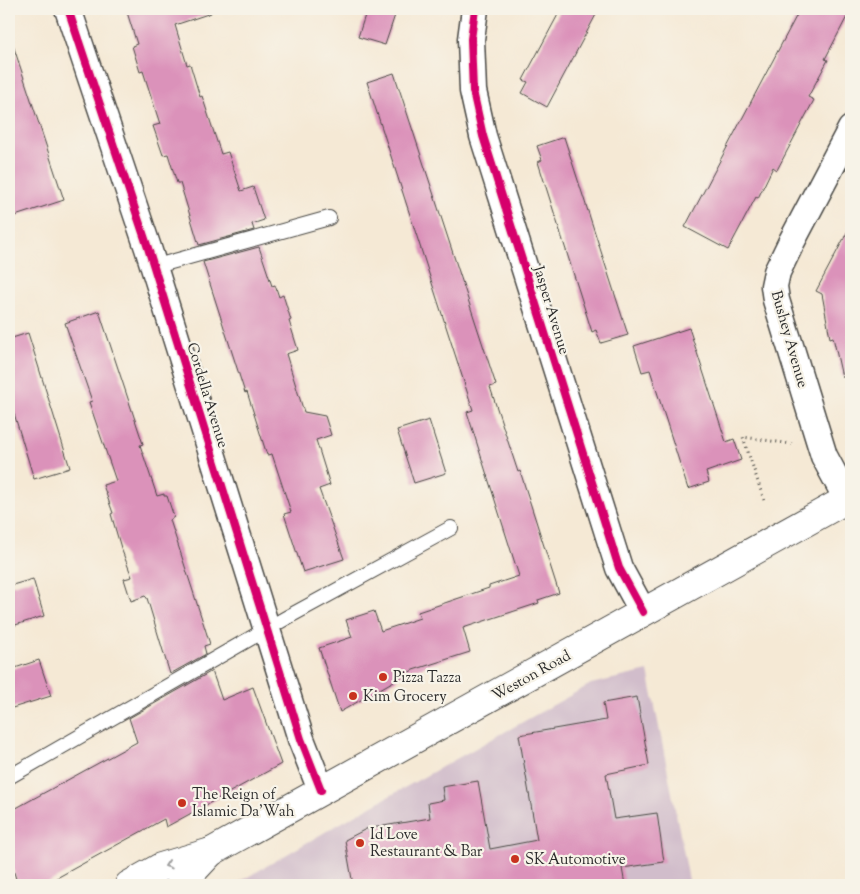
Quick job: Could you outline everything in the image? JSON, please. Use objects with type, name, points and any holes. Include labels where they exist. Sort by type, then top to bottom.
[{"type":"main road","name":"Weston Road","points":[[129,885],[161,867],[211,852],[849,498]]},
{"type":"main road","name":"Weston Road","points":[[180,885],[211,852]]},
{"type":"street","name":"Cordella Avenue","points":[[68,9],[154,267],[301,740],[321,790]]},
{"type":"street","name":"Jasper Avenue","points":[[475,9],[471,39],[472,92],[483,136],[619,568],[643,612]]},
{"type":"street","name":"Bushey Avenue","points":[[849,498],[824,456],[776,300],[774,286],[777,272],[792,241],[851,129]]},
{"type":"lane","points":[[154,267],[329,218]]},
{"type":"lane","points":[[9,777],[266,630],[451,528]]},
{"type":"path","points":[[764,500],[743,437],[798,444]]},
{"type":"shaded area","points":[[648,671],[690,885],[234,885],[332,828],[591,684]]},
{"type":"building","points":[[126,9],[211,9],[211,13],[175,25],[187,65],[190,64],[221,154],[228,152],[241,191],[253,187],[264,220],[252,224],[254,230],[199,245],[180,183],[177,183],[168,154],[163,155],[153,126],[160,124],[143,71],[140,72],[132,46],[137,44]]},
{"type":"building","points":[[367,9],[397,9],[385,45],[358,37]]},
{"type":"building","points":[[561,9],[599,9],[547,107],[522,93],[528,82],[523,80]]},
{"type":"building","points":[[800,9],[851,9],[825,59],[828,60],[808,97],[814,100],[777,170],[773,167],[758,198],[756,197],[728,250],[685,227]]},
{"type":"building","points":[[9,45],[13,45],[64,200],[9,218]]},
{"type":"building","points":[[394,73],[496,385],[490,387],[518,472],[520,471],[559,593],[538,600],[539,603],[463,628],[470,652],[413,670],[340,712],[319,648],[352,637],[346,620],[374,611],[381,631],[420,618],[418,612],[519,576],[467,412],[473,410],[367,82]]},
{"type":"building","points":[[564,137],[628,335],[601,343],[596,330],[592,332],[538,162],[542,160],[537,146]]},
{"type":"building","points":[[851,225],[851,376],[842,377],[833,337],[830,338],[822,294],[816,291]]},
{"type":"building","points":[[259,247],[272,286],[275,285],[279,297],[283,295],[291,320],[289,321],[298,350],[286,354],[304,412],[325,416],[331,435],[316,440],[330,485],[319,489],[344,559],[303,572],[284,514],[291,512],[272,454],[267,455],[247,392],[245,393],[203,262]]},
{"type":"building","points":[[99,311],[143,444],[140,445],[157,496],[164,494],[164,496],[167,496],[174,517],[170,520],[210,644],[204,646],[206,654],[170,674],[147,598],[145,596],[131,601],[124,579],[132,577],[121,548],[111,514],[113,513],[103,485],[116,481],[89,402],[92,401],[65,323]]},
{"type":"building","points":[[689,328],[726,442],[734,439],[741,460],[706,472],[709,482],[688,489],[650,370],[642,372],[634,346]]},
{"type":"building","points":[[28,333],[70,468],[34,479],[9,397],[9,339]]},
{"type":"building","points":[[429,420],[446,473],[414,483],[397,430]]},
{"type":"building","points":[[33,579],[44,616],[9,627],[9,586]]},
{"type":"building","points":[[39,660],[51,696],[9,709],[9,670]]},
{"type":"building","points":[[212,671],[222,700],[253,687],[281,764],[166,827],[164,819],[44,885],[18,885],[9,857],[9,812],[137,742],[129,718]]},
{"type":"building","points":[[637,697],[649,765],[606,774],[614,819],[657,813],[664,862],[622,868],[625,885],[353,885],[345,840],[366,829],[430,818],[428,803],[444,800],[442,787],[478,781],[490,849],[537,840],[519,735],[606,720],[603,703]]},
{"type":"cycle path","points":[[68,9],[148,248],[301,739],[321,790]]},
{"type":"cycle path","points":[[475,9],[471,39],[473,91],[483,136],[619,568],[643,612]]},
{"type":"place","name":"Pizza Tazza","points":[[383,677]]},
{"type":"place","name":"Kim Grocery","points":[[353,696]]},
{"type":"place","name":"The Reign of Islamic Da'Wah","points":[[182,803]]},
{"type":"place","name":"Id Love Restaurant & Bar","points":[[360,843]]},
{"type":"place","name":"SK Automotive","points":[[515,859]]}]
